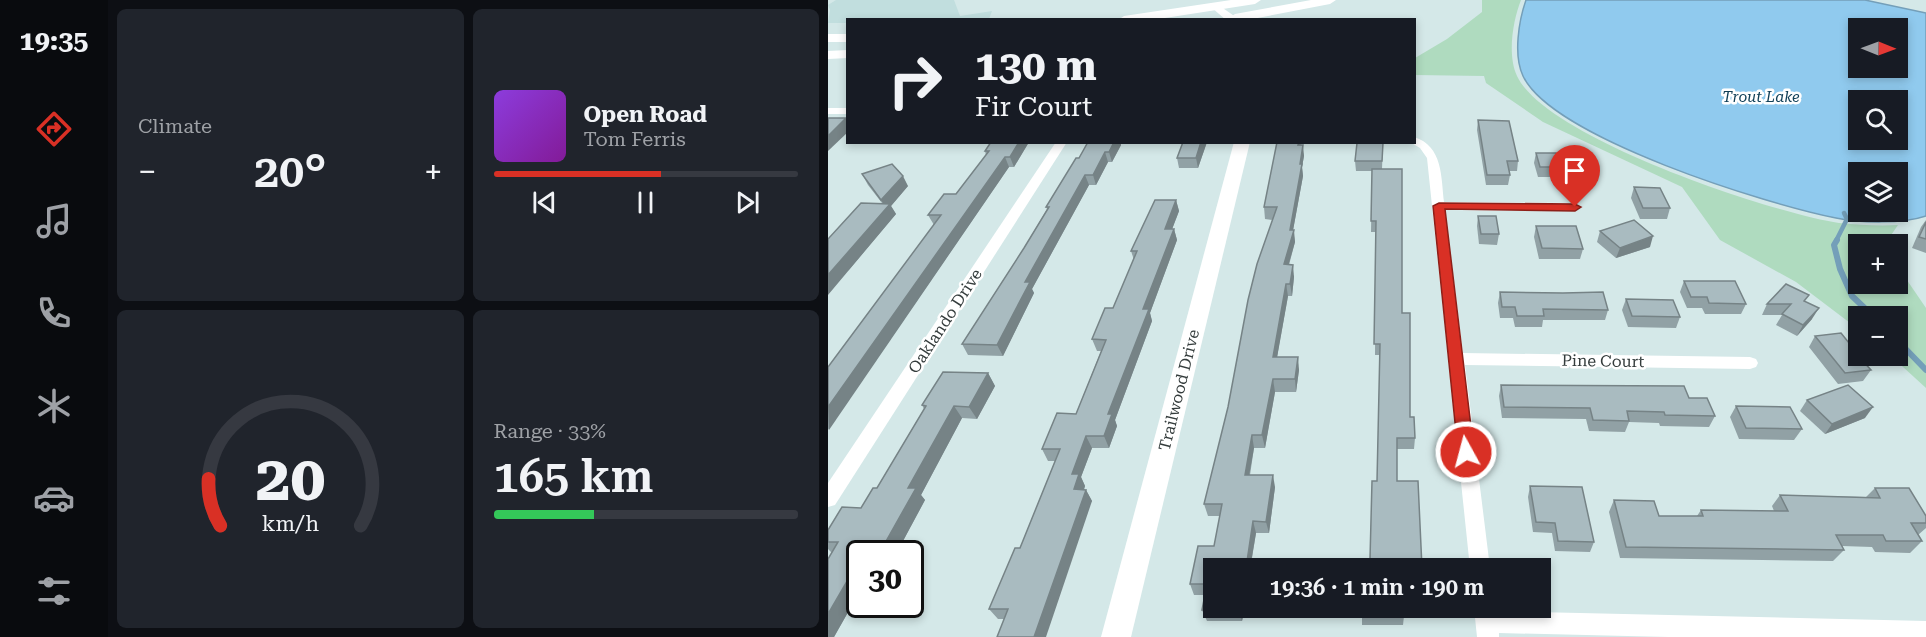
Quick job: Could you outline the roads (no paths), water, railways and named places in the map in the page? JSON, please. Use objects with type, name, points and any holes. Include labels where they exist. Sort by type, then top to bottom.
[{"type":"main road","points":[[1135,18],[1215,3],[1255,0]]},
{"type":"main road","points":[[1236,18],[1327,0]]},
{"type":"main road","points":[[828,38],[846,38]]},
{"type":"main road","points":[[828,55],[846,54]]},
{"type":"street","points":[[1231,2],[1231,18]]},
{"type":"street","points":[[1215,3],[1230,18]]},
{"type":"street","points":[[828,111],[846,111]]},
{"type":"street","points":[[1416,141],[1424,146],[1433,158],[1479,558]]},
{"type":"street","name":"Oaklando Drive","points":[[828,499],[1061,144]]},
{"type":"street","name":"Trailwood Drive","points":[[1116,637],[1241,144]]},
{"type":"street","points":[[1439,206],[1575,207]]},
{"type":"street","name":"Pine Court","points":[[1455,359],[1750,363]]},
{"type":"street","points":[[1486,622],[1926,632]]},
{"type":"water","name":"Trout Lake","points":[[1526,0],[1865,0],[1926,13],[1926,216],[1908,220],[1908,162],[1848,162],[1848,220],[1805,211],[1715,184],[1617,145],[1575,123],[1542,99],[1523,76],[1520,68],[1519,27]]},
{"type":"waterway","points":[[1836,241],[1847,219],[1844,213]]},
{"type":"waterway","points":[[1837,240],[1834,245],[1840,269],[1852,296],[1862,306]]},
{"type":"waterway","points":[[1908,351],[1926,370]]}]
